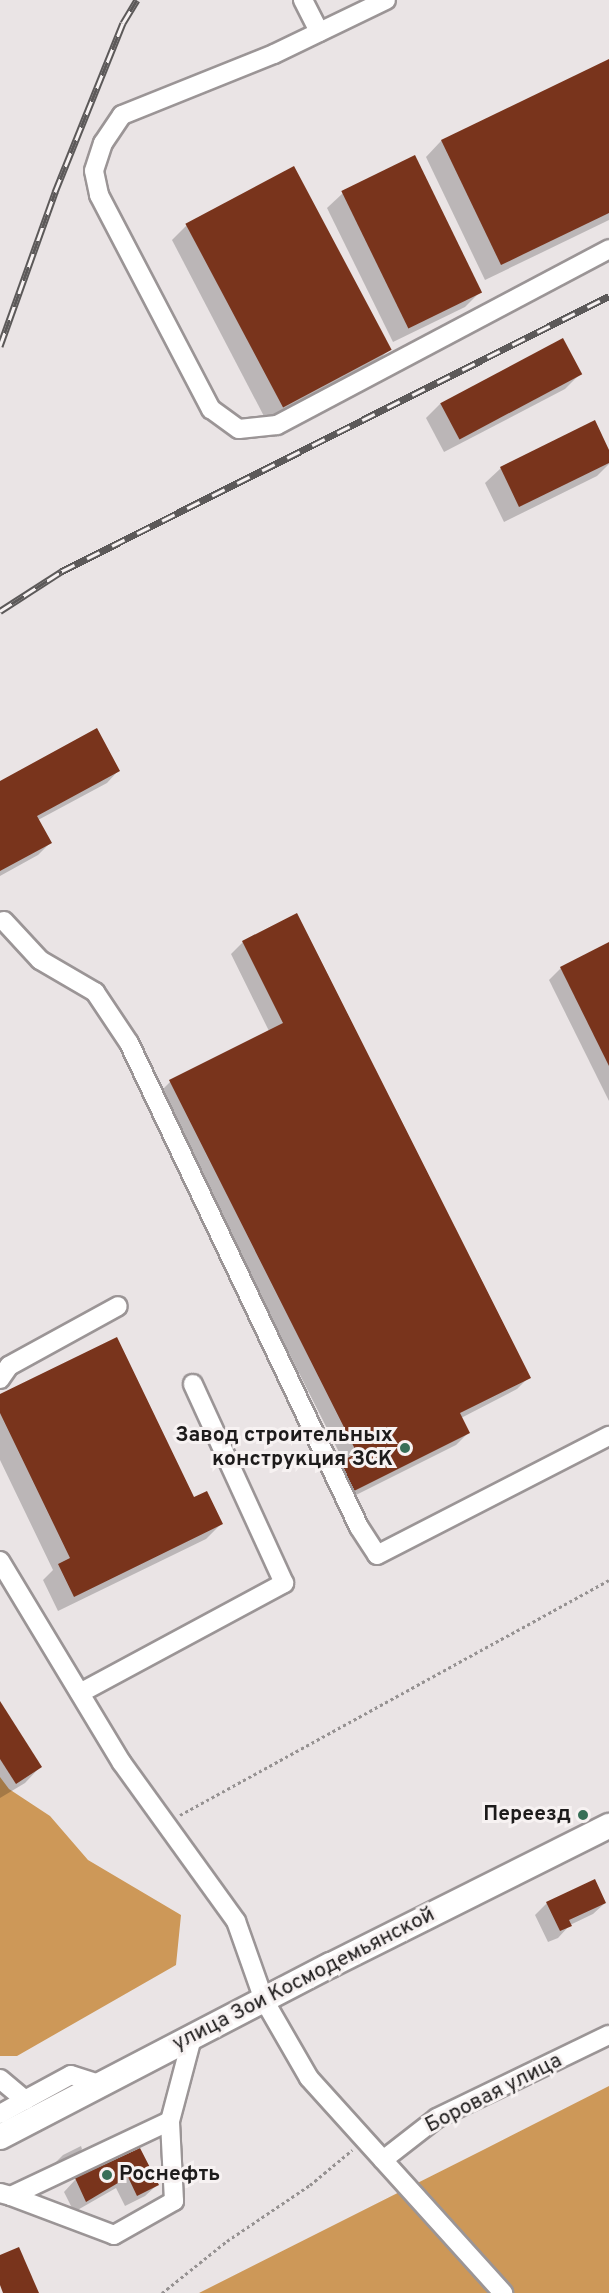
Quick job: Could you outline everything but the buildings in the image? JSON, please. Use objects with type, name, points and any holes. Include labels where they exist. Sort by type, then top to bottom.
[{"type":"main road","name":"улица Зои Космодемьянской","points":[[0,2137],[264,2000],[609,1826]]},
{"type":"street","points":[[303,0],[319,32]]},
{"type":"street","points":[[386,0],[274,54],[122,116],[103,143],[94,171],[99,195],[211,409],[239,429],[277,425],[609,249]]},
{"type":"street","points":[[4,921],[40,960],[95,992],[129,1042],[359,1527],[377,1555],[609,1436]]},
{"type":"street","points":[[0,1379],[9,1366],[118,1306]]},
{"type":"street","points":[[80,1693],[284,1583],[193,1384]]},
{"type":"street","points":[[0,1561],[122,1763],[236,1921],[264,2000],[309,2078],[503,2293]]},
{"type":"street","name":"Боровая улица","points":[[383,2160],[437,2118],[609,2035]]},
{"type":"street","points":[[6,2194],[114,2235],[174,2201],[170,2121],[192,2038]]},
{"type":"street","points":[[0,2114],[13,2097],[71,2075],[101,2085]]},
{"type":"street","points":[[0,2079],[13,2097]]},
{"type":"street","points":[[6,2194],[170,2121]]},
{"type":"path","points":[[165,1824],[286,1755],[609,1580]]},
{"type":"path","points":[[162,2293],[227,2241],[343,2160],[351,2153],[361,2136]]},
{"type":"shaded area","points":[[0,1777],[9,1789],[50,1816],[88,1860],[181,1915],[176,1965],[17,2056],[0,2056]]},
{"type":"shaded area","points":[[609,2086],[609,2293],[199,2293],[485,2149]]},
{"type":"railway","points":[[0,346],[55,192],[123,23],[137,0]]},
{"type":"railway","points":[[0,611],[62,571],[609,296]]},
{"type":"place","name":"Завод строительных конструкция ЗСК","points":[[405,1448]]},
{"type":"place","name":"Переезд","points":[[583,1815]]},
{"type":"place","name":"Роснефть","points":[[107,2175]]}]
